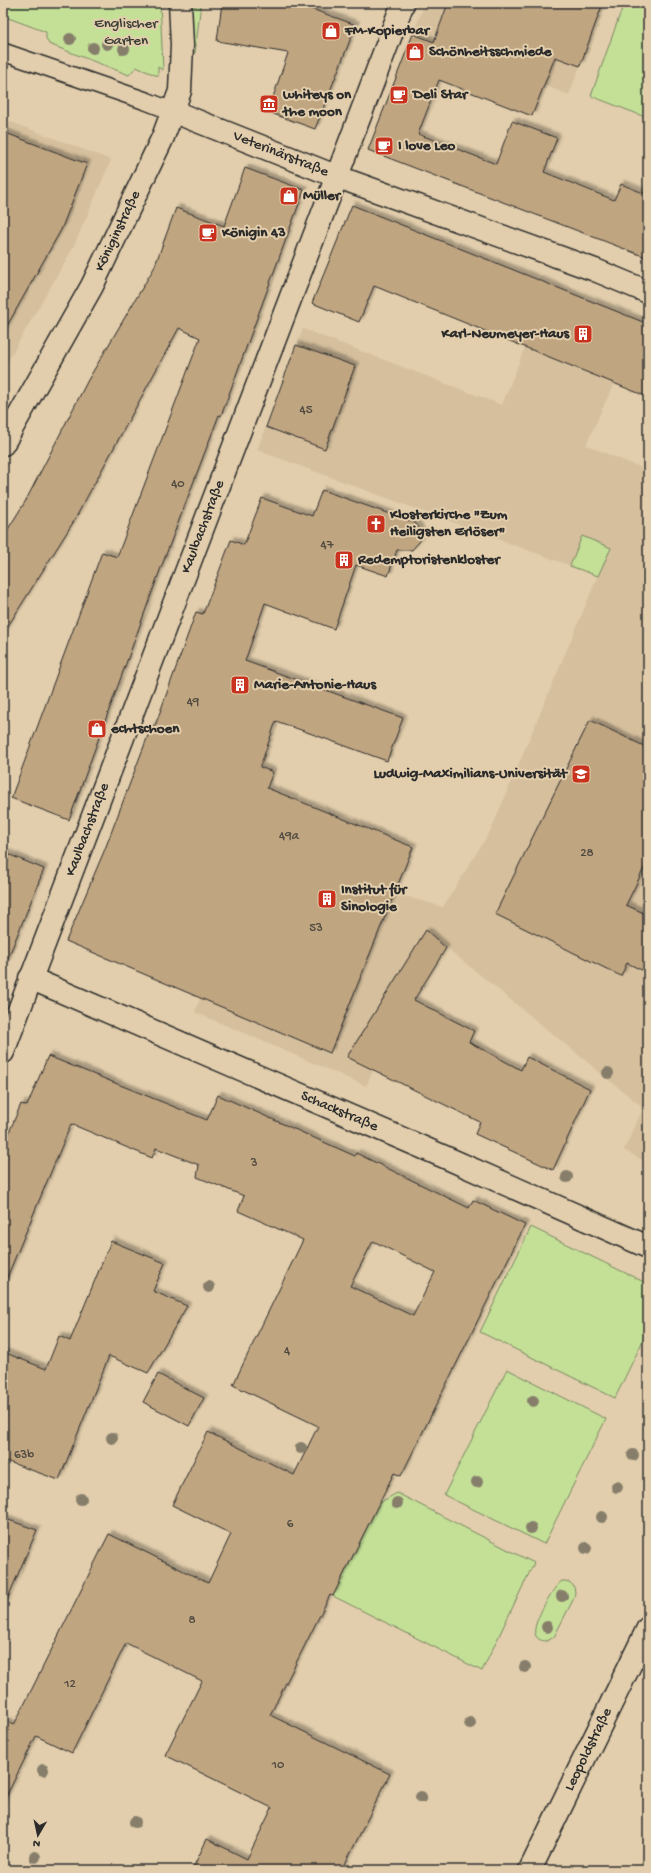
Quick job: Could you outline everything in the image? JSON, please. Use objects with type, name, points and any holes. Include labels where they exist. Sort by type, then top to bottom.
[{"type":"street","name":"Königinstraße","points":[[3,444],[92,286],[162,137],[180,91],[182,45],[180,3]]},
{"type":"street","name":"Kaulbachstraße","points":[[3,1052],[30,978],[338,177],[403,3]]},
{"type":"street","name":"Veterinärstraße","points":[[172,112],[338,177],[595,270],[648,292]]},
{"type":"street","name":"Schackstraße","points":[[30,978],[578,1215],[648,1248]]},
{"type":"street","name":"Leopoldstraße","points":[[530,1870],[648,1628]]},
{"type":"lane","name":"Veterinärstraße","points":[[3,52],[146,101],[172,112]]},
{"type":"shaded area","points":[[425,3],[604,3],[569,95],[413,34]]},
{"type":"shaded area","points":[[3,119],[111,160],[73,248],[3,369]]},
{"type":"shaded area","name":"Ludwig-Maximilians-Universität","points":[[550,285],[642,321],[586,445],[646,470],[648,466],[648,1163],[624,1150],[642,1111],[640,1105],[426,931],[412,989],[366,1086],[195,1012],[230,916],[394,893],[443,907],[491,830],[598,576],[257,450],[303,329],[502,405]]},
{"type":"green space","name":"Englischer Garten","points":[[3,3],[160,3],[163,70],[158,67],[158,76],[136,67],[129,75],[49,44],[46,38],[46,32],[3,16]]},
{"type":"green space","points":[[197,3],[201,3],[195,53],[193,52],[190,6],[197,6]]},
{"type":"green space","points":[[624,3],[648,3],[648,118],[591,96]]},
{"type":"green space","points":[[582,536],[611,548],[598,576],[570,566]]},
{"type":"green space","points":[[531,1227],[648,1284],[648,1330],[615,1398],[480,1332]]},
{"type":"green space","points":[[507,1369],[606,1419],[544,1544],[444,1495]]},
{"type":"green space","points":[[397,1493],[534,1563],[482,1671],[333,1596],[379,1503]]},
{"type":"green space","points":[[562,1581],[569,1582],[573,1585],[575,1591],[574,1598],[554,1637],[547,1641],[541,1640],[536,1637],[535,1633],[537,1622],[549,1597],[558,1584]]},
{"type":"green space","points":[[648,1852],[648,1870],[639,1870]]},
{"type":"building","points":[[222,3],[295,3],[356,25],[315,129],[268,112],[288,53],[217,41]]},
{"type":"building","points":[[448,3],[603,3],[580,66],[555,57],[532,116],[439,80],[418,134],[496,164],[512,121],[557,138],[544,172],[614,200],[621,184],[648,195],[648,258],[368,150],[413,34],[434,42]]},
{"type":"building","points":[[3,132],[87,164],[61,230],[3,333]]},
{"type":"building","points":[[245,168],[304,190],[221,416],[219,415],[159,573],[69,820],[11,798],[102,552],[117,557],[200,338],[179,328],[74,521],[3,634],[3,537],[25,502],[88,380],[154,268],[176,208],[224,226]]},
{"type":"building","points":[[352,205],[648,324],[648,397],[374,286],[359,322],[312,303]]},
{"type":"building","points":[[296,345],[355,366],[325,449],[266,427]]},
{"type":"building","points":[[322,490],[415,523],[421,534],[420,541],[412,550],[397,550],[388,576],[356,565],[334,629],[265,603],[245,661],[403,718],[387,761],[276,721],[260,767],[273,772],[267,788],[413,847],[330,1053],[66,941],[105,849],[152,725],[155,726],[196,612],[203,614],[231,540],[244,545],[262,498],[312,516]]},
{"type":"building","points":[[590,720],[648,748],[648,860],[626,905],[648,915],[648,973],[627,963],[621,976],[495,914]]},
{"type":"building","points":[[3,852],[44,869],[4,968],[3,968]]},
{"type":"building","points":[[426,930],[446,948],[414,1000],[474,1031],[469,1042],[521,1070],[527,1057],[590,1089],[553,1170],[475,1134],[480,1122],[347,1057]]},
{"type":"building","points":[[48,1056],[207,1120],[218,1095],[355,1156],[356,1153],[469,1208],[473,1200],[525,1225],[401,1476],[394,1473],[333,1596],[330,1595],[270,1715],[390,1774],[342,1870],[192,1870],[207,1839],[247,1859],[272,1808],[165,1755],[202,1681],[126,1643],[72,1753],[36,1736],[3,1803],[3,1720],[14,1725],[109,1534],[208,1583],[231,1534],[172,1505],[208,1432],[294,1475],[318,1426],[233,1385],[303,1240],[238,1211],[244,1196],[197,1177],[199,1165],[156,1148],[152,1158],[71,1124],[3,1287],[3,1147],[21,1104],[27,1106]],"holes":[[[373,1241],[435,1272],[413,1316],[350,1286]]]},
{"type":"building","points":[[111,1241],[165,1263],[153,1291],[187,1306],[148,1373],[109,1356],[59,1480],[3,1460],[3,1352],[46,1369],[59,1336],[70,1341]]},
{"type":"building","points":[[158,1374],[204,1398],[189,1426],[143,1402]]},
{"type":"building","points":[[3,1518],[37,1530],[3,1609]]},
{"type":"place","name":"FM-Kopierbar","points":[[331,31]]},
{"type":"place","name":"Schönheitsschmiede","points":[[415,52]]},
{"type":"place","name":"Deli Star","points":[[399,95]]},
{"type":"place","name":"whiteys on the moon","points":[[269,104]]},
{"type":"place","name":"I love Leo","points":[[384,146]]},
{"type":"place","name":"Müller","points":[[289,196]]},
{"type":"place","name":"Königin 43","points":[[208,233]]},
{"type":"place","name":"Karl-Neumeyer-Haus","points":[[583,334]]},
{"type":"place","name":"Klosterkirche \"Zum Heiligsten Erlöser\"","points":[[376,524]]},
{"type":"place","name":"Redemptoristenkloster","points":[[344,560]]},
{"type":"place","name":"Marie-Antonie-Haus","points":[[240,685]]},
{"type":"place","name":"echtschoen","points":[[97,729]]},
{"type":"place","name":"Ludwig-Maximilians-Universität","points":[[581,774]]},
{"type":"place","name":"Institut für Sinologie","points":[[327,899]]}]
